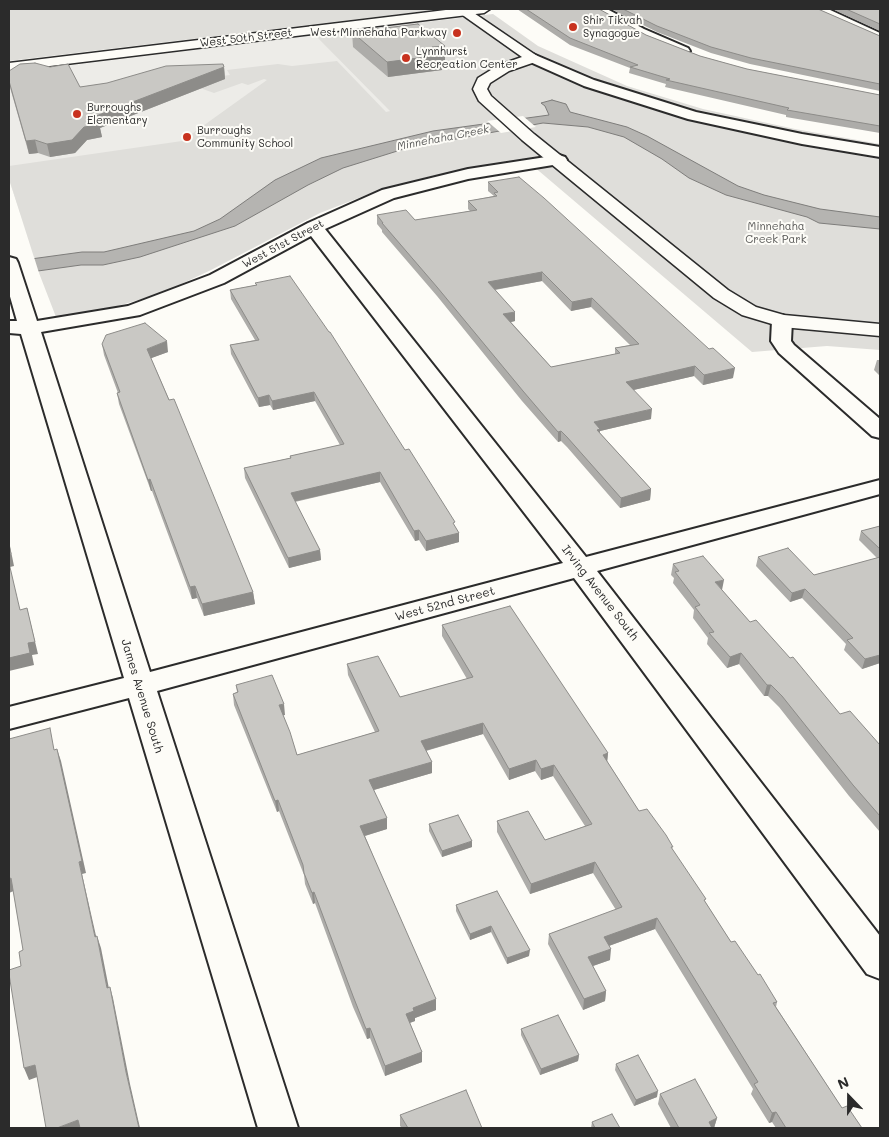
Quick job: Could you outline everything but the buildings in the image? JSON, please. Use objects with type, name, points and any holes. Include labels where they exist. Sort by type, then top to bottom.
[{"type":"street","name":"West 50th Street","points":[[9,66],[462,10],[484,9]]},
{"type":"street","points":[[598,9],[650,37],[696,55]]},
{"type":"street","points":[[819,9],[880,38]]},
{"type":"street","points":[[462,10],[532,58],[597,86],[692,116],[802,139],[880,152]]},
{"type":"street","points":[[532,58],[496,72],[480,85],[481,94],[498,112],[721,294],[748,311],[782,321],[880,330]]},
{"type":"street","name":"West 51st Street","points":[[19,327],[78,322],[133,311],[216,279],[314,227],[388,194],[468,174],[559,160]]},
{"type":"street","name":"Irving Avenue South","points":[[314,227],[580,568],[880,963]]},
{"type":"street","name":"James Avenue South","points":[[11,270],[19,327],[140,685],[278,1128]]},
{"type":"street","points":[[782,321],[781,341],[786,349],[880,431]]},
{"type":"street","name":"West 52nd Street","points":[[9,718],[140,685],[880,487]]},
{"type":"shaded area","name":"Burroughs Community School","points":[[346,31],[391,111],[32,247],[9,180],[9,73]]},
{"type":"green space","points":[[9,9],[442,9],[9,61]]},
{"type":"green space","name":"Minnehaha Creek Park","points":[[493,14],[538,46],[627,86],[703,109],[795,129],[880,144],[880,350],[827,346],[752,352],[526,160],[431,176],[374,192],[320,213],[211,270],[162,293],[111,308],[56,317],[39,273],[9,179],[9,166],[182,141],[267,80],[264,79],[248,85],[242,83],[214,93],[200,88],[214,77],[230,75],[227,70],[278,64],[292,66],[337,61],[386,112],[390,111],[315,35]]},
{"type":"water","name":"Minnehaha Creek","points":[[552,100],[566,104],[570,112],[627,127],[647,136],[738,186],[764,195],[820,209],[880,217],[880,229],[819,223],[807,217],[726,195],[689,178],[662,159],[624,137],[588,127],[543,123],[407,148],[343,168],[308,185],[235,226],[140,257],[103,265],[81,265],[9,275],[9,262],[82,252],[104,252],[194,231],[220,219],[275,180],[321,158],[433,131],[549,115],[545,106],[541,103]]},
{"type":"pier","points":[[523,116],[536,127],[501,133],[487,121]]},
{"type":"pier","points":[[34,257],[39,273],[9,277],[9,260]]},
{"type":"place","name":"Shir Tikvah Synagogue","points":[[573,27]]},
{"type":"place","name":"West Minnehaha Parkway","points":[[457,33]]},
{"type":"place","name":"Lynnhurst Recreation Center","points":[[406,58]]},
{"type":"place","name":"Burroughs Elementary","points":[[77,114]]},
{"type":"place","name":"Burroughs Community School","points":[[187,137]]}]
